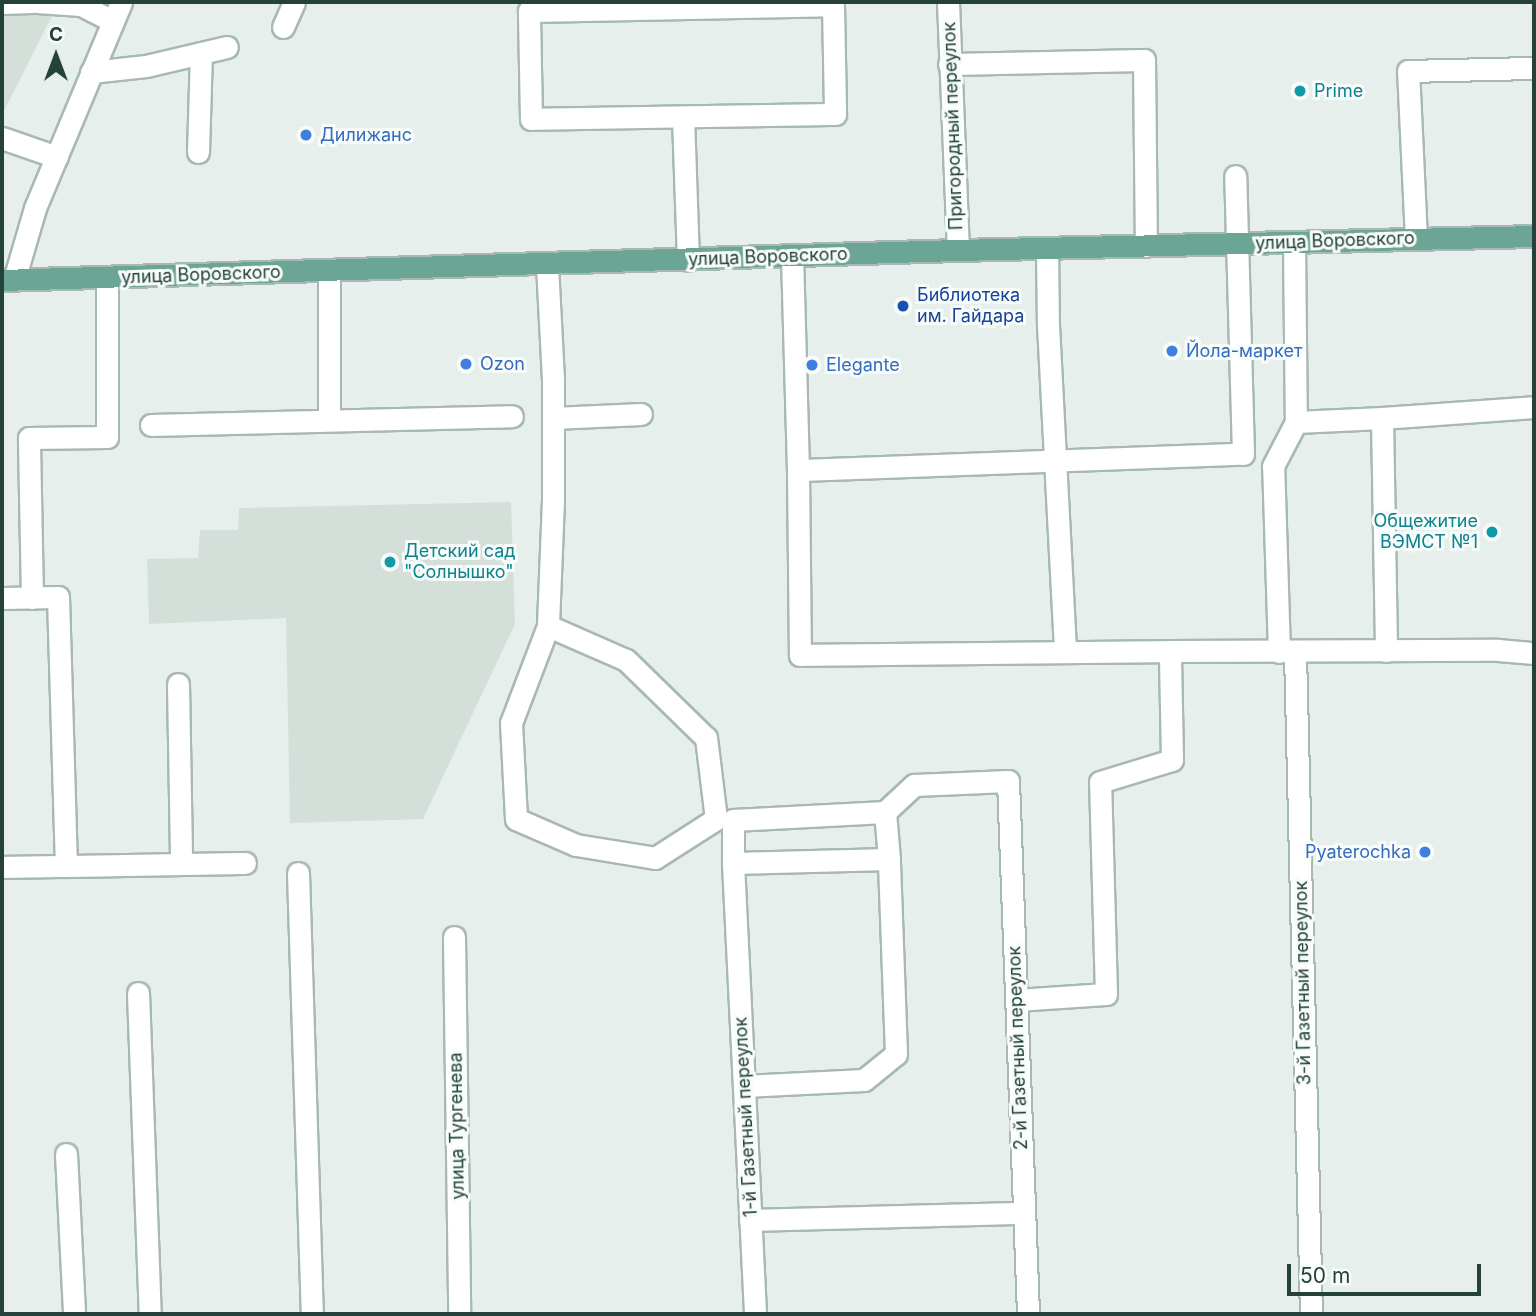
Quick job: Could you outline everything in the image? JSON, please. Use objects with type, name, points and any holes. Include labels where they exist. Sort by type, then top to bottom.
[{"type":"main road","name":"улица Воровского","points":[[8,280],[958,250],[1534,236]]},
{"type":"street","points":[[284,27],[294,2]]},
{"type":"street","name":"Пригородный переулок","points":[[948,2],[958,250]]},
{"type":"street","points":[[2,3],[81,5],[117,11],[8,280]]},
{"type":"street","points":[[833,5],[835,114],[683,117],[531,119],[529,11],[833,5]]},
{"type":"street","points":[[91,72],[146,66],[227,47]]},
{"type":"street","points":[[198,152],[201,53]]},
{"type":"street","points":[[949,64],[1144,60],[1143,175],[1146,246]]},
{"type":"street","points":[[1416,239],[1408,71],[1534,68]]},
{"type":"street","points":[[683,117],[688,260]]},
{"type":"street","points":[[2,138],[57,157]]},
{"type":"street","points":[[799,470],[1243,454],[1235,176]]},
{"type":"street","points":[[1294,243],[1296,422],[1534,407]]},
{"type":"street","points":[[1047,248],[1065,650]]},
{"type":"street","points":[[792,255],[799,470],[800,655],[1065,650],[1498,650],[1534,653]]},
{"type":"street","points":[[547,265],[554,418],[548,626],[511,723],[516,819],[576,845],[655,858],[716,819],[706,738],[626,660],[548,626]]},
{"type":"street","points":[[329,271],[329,420]]},
{"type":"street","points":[[32,598],[29,438],[107,437],[107,277]]},
{"type":"street","points":[[554,418],[641,414]]},
{"type":"street","points":[[151,425],[512,416]]},
{"type":"street","points":[[1382,418],[1386,651]]},
{"type":"street","name":"3-й Газетный переулок","points":[[1296,422],[1273,466],[1287,652],[1311,1314]]},
{"type":"street","points":[[2,598],[58,597],[66,866]]},
{"type":"street","points":[[1016,1000],[1106,994],[1100,782],[1172,760],[1170,651]]},
{"type":"street","points":[[178,684],[181,864]]},
{"type":"street","name":"2-й Газетный переулок","points":[[885,812],[914,785],[1008,781],[1028,1314]]},
{"type":"street","points":[[744,1086],[864,1080],[896,1054],[885,812]]},
{"type":"street","name":"1-й Газетный переулок","points":[[755,1314],[733,820],[885,812]]},
{"type":"street","points":[[733,863],[889,859]]},
{"type":"street","points":[[2,867],[245,863]]},
{"type":"street","points":[[298,873],[312,1314]]},
{"type":"street","name":"улица Тургенева","points":[[454,937],[459,1314]]},
{"type":"street","points":[[138,993],[150,1314]]},
{"type":"street","points":[[66,1154],[74,1314]]},
{"type":"street","points":[[750,1220],[1024,1213]]},
{"type":"shaded area","points":[[2,2],[59,2],[2,115]]},
{"type":"shaded area","points":[[511,502],[515,624],[423,819],[290,823],[286,618],[149,624],[147,559],[198,558],[200,530],[238,530],[239,508]]},
{"type":"place","name":"Prime","points":[[1300,91]]},
{"type":"place","name":"Дилижанс","points":[[306,135]]},
{"type":"place","name":"Библиотека им. Гайдара","points":[[903,306]]},
{"type":"place","name":"Йола-маркет","points":[[1172,351]]},
{"type":"place","name":"Ozon","points":[[466,364]]},
{"type":"place","name":"Elegante","points":[[812,365]]},
{"type":"place","name":"Общежитие ВЭМСТ №1","points":[[1492,532]]},
{"type":"place","name":"Детский сад \"Солнышко\"","points":[[390,562]]},
{"type":"place","name":"Pyaterochka","points":[[1425,852]]}]
